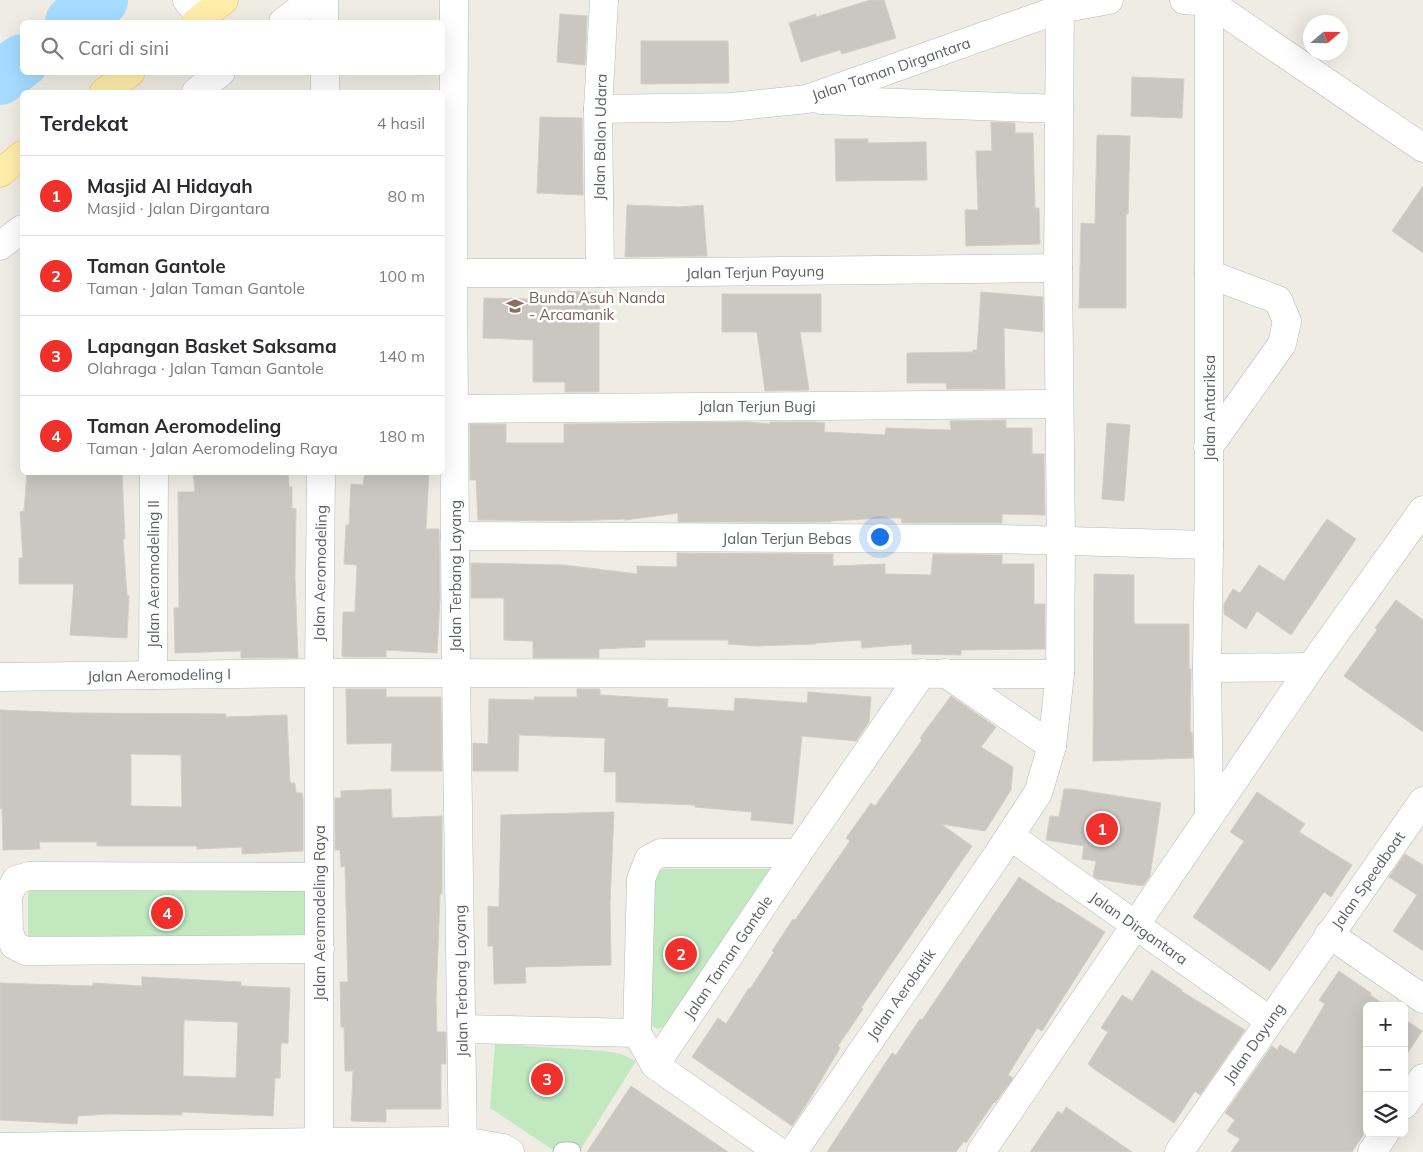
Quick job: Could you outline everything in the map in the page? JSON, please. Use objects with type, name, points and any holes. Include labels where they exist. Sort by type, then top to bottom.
[{"type":"main road","points":[[194,11],[224,0]]},
{"type":"main road","points":[[107,90],[126,75]]},
{"type":"main road","points":[[0,173],[20,157]]},
{"type":"street","points":[[286,20],[312,0]]},
{"type":"street","points":[[324,0],[324,20]]},
{"type":"street","name":"Jalan Terbang Layang","points":[[454,0],[453,273],[456,674],[463,1147]]},
{"type":"street","name":"Jalan Balon Udara","points":[[600,273],[598,109],[604,0]]},
{"type":"street","name":"Jalan Taman Dirgantara","points":[[598,109],[731,107],[807,99],[1060,5],[1109,0]]},
{"type":"street","points":[[1201,1],[1423,148]]},
{"type":"street","name":"Jalan Antariksa","points":[[1201,1],[1210,274],[1207,668],[1209,816]]},
{"type":"street","name":"Jalan Aerobatik","points":[[793,1152],[1038,793],[1052,746],[1060,674],[1061,541],[1058,268],[1060,5]]},
{"type":"street","points":[[198,90],[217,75]]},
{"type":"street","points":[[325,75],[325,90]]},
{"type":"street","points":[[807,99],[1059,108]]},
{"type":"street","points":[[0,246],[20,231]]},
{"type":"street","name":"Jalan Terjun Payung","points":[[453,273],[1058,268]]},
{"type":"street","points":[[1208,448],[1282,344],[1287,321],[1278,300],[1210,274]]},
{"type":"street","name":"Jalan Terjun Bugi","points":[[454,408],[1058,404]]},
{"type":"street","name":"Jalan Aeromodeling II","points":[[153,676],[154,475]]},
{"type":"street","name":"Jalan Aeromodeling","points":[[319,673],[321,475]]},
{"type":"street","points":[[981,1152],[1311,667],[1423,510]]},
{"type":"street","name":"Jalan Terjun Bebas","points":[[455,536],[1000,539],[1209,545]]},
{"type":"street","points":[[1207,668],[1311,667]]},
{"type":"street","name":"Jalan Aeromodeling I","points":[[0,676],[319,673],[1060,674]]},
{"type":"street","name":"Jalan Aeromodeling Raya","points":[[319,673],[319,1147]]},
{"type":"street","points":[[933,673],[1052,746]]},
{"type":"street","name":"Jalan Taman Gantole","points":[[655,1065],[798,853],[933,673]]},
{"type":"street","name":"Jalan Speedboat","points":[[1329,934],[1423,801]]},
{"type":"street","name":"Jalan Dirgantara","points":[[1010,836],[1269,1020]]},
{"type":"street","points":[[778,1152],[655,1065],[637,1033],[641,879],[649,859],[661,853],[798,853]]},
{"type":"street","points":[[319,878],[28,876],[16,880],[8,895],[9,932],[14,946],[26,951],[320,949]]},
{"type":"street","points":[[1329,934],[1423,999]]},
{"type":"street","name":"Jalan Dayung","points":[[1179,1152],[1329,934]]},
{"type":"street","points":[[462,1029],[637,1033]]},
{"type":"street","points":[[1408,1099],[1423,1078]]},
{"type":"street","points":[[1372,1152],[1382,1137]]},
{"type":"street","points":[[0,1148],[463,1147],[503,1148],[510,1152]]},
{"type":"lane","points":[[563,1152],[571,1152]]},
{"type":"green space","points":[[664,869],[771,869],[671,1019],[665,1026],[658,1029],[650,1025],[655,874]]},
{"type":"green space","points":[[28,889],[305,890],[305,937],[28,936]]},
{"type":"green space","points":[[495,1044],[604,1051],[621,1054],[636,1061],[579,1152],[556,1152],[490,1108]]},
{"type":"building","points":[[870,0],[884,0],[896,38],[842,54],[840,50],[801,62],[789,23],[816,14],[816,17]]},
{"type":"building","points":[[560,14],[587,16],[585,65],[557,62]]},
{"type":"building","points":[[641,41],[728,41],[729,83],[641,84]]},
{"type":"building","points":[[1132,77],[1184,79],[1182,118],[1131,116]]},
{"type":"building","points":[[540,117],[582,118],[583,195],[537,193]]},
{"type":"building","points":[[991,122],[1015,123],[1015,133],[1033,133],[1035,208],[1039,208],[1040,244],[966,246],[965,210],[978,210],[976,151],[992,151]]},
{"type":"building","points":[[1097,135],[1130,136],[1128,214],[1126,214],[1126,308],[1079,308],[1081,223],[1095,224]]},
{"type":"building","points":[[835,139],[868,139],[868,143],[926,142],[927,180],[836,181]]},
{"type":"building","points":[[1423,186],[1423,253],[1392,231]]},
{"type":"building","points":[[627,205],[680,207],[703,205],[707,256],[625,257]]},
{"type":"building","points":[[567,291],[600,293],[599,392],[565,392],[565,382],[533,382],[533,340],[483,338],[484,298],[566,300]]},
{"type":"building","points":[[981,292],[1043,297],[1043,332],[1004,328],[1005,389],[947,389],[946,383],[907,383],[907,353],[973,352],[973,350],[977,350]]},
{"type":"building","points":[[722,294],[821,294],[821,332],[800,332],[809,390],[765,391],[757,332],[722,332]]},
{"type":"building","points":[[1006,420],[1006,428],[1032,428],[1032,454],[1044,454],[1045,515],[1002,514],[1002,523],[902,523],[901,518],[831,522],[678,522],[678,513],[625,520],[478,520],[476,480],[470,480],[470,424],[506,424],[506,443],[564,443],[564,424],[748,422],[770,424],[770,422],[813,422],[825,423],[824,432],[885,435],[886,428],[951,430],[950,421]]},
{"type":"building","points":[[1107,423],[1130,425],[1124,501],[1102,499]]},
{"type":"building","points":[[27,475],[122,475],[125,539],[123,539],[127,596],[129,596],[127,638],[70,635],[74,584],[19,584],[19,558],[23,558],[20,512],[24,511]]},
{"type":"building","points":[[193,475],[288,475],[289,487],[292,487],[292,508],[296,509],[295,577],[298,658],[241,658],[241,651],[175,653],[174,608],[179,608],[178,492],[195,492]]},
{"type":"building","points":[[365,475],[429,475],[426,529],[439,529],[440,598],[437,653],[386,650],[386,657],[342,656],[343,612],[355,612],[357,565],[344,564],[346,525],[349,525],[351,484],[363,485]]},
{"type":"building","points":[[1327,519],[1356,539],[1291,635],[1257,611],[1246,629],[1224,614],[1224,604],[1233,589],[1240,593],[1259,565],[1284,581]]},
{"type":"building","points":[[677,553],[833,554],[833,566],[885,564],[885,574],[931,575],[933,554],[1002,555],[1002,564],[1034,564],[1034,604],[1045,604],[1045,649],[961,650],[961,655],[912,654],[912,644],[862,648],[861,640],[757,646],[728,644],[729,640],[645,640],[645,647],[599,649],[599,658],[533,658],[533,641],[504,640],[504,598],[471,598],[471,563],[564,565],[637,574],[637,566],[677,567]]},
{"type":"building","points":[[1094,574],[1134,575],[1134,624],[1189,624],[1189,669],[1191,669],[1190,732],[1192,732],[1193,758],[1093,761]]},
{"type":"building","points":[[1396,600],[1423,620],[1423,732],[1344,676],[1377,630],[1375,628]]},
{"type":"building","points":[[346,689],[386,689],[386,697],[441,697],[442,771],[391,771],[392,743],[347,744]]},
{"type":"building","points":[[577,689],[600,689],[600,695],[668,699],[667,707],[734,711],[735,698],[807,703],[808,692],[871,697],[869,722],[856,741],[802,736],[793,824],[751,820],[752,812],[695,807],[695,805],[616,802],[616,772],[604,772],[605,738],[519,735],[518,771],[473,771],[473,743],[488,744],[489,699],[534,700],[534,697],[577,697]]},
{"type":"building","points":[[951,696],[996,727],[981,747],[1013,767],[1011,790],[985,831],[941,824],[972,846],[861,1008],[863,1009],[838,1046],[840,1048],[792,1126],[692,1057],[718,1018],[726,1024],[774,952],[772,951],[793,919],[795,920],[850,841],[846,838],[871,803],[875,806],[922,740],[920,738]]},
{"type":"building","points":[[0,710],[74,713],[226,714],[226,717],[287,715],[290,783],[295,783],[296,793],[302,793],[303,799],[303,851],[242,854],[242,847],[197,849],[197,846],[97,846],[97,842],[39,842],[40,849],[3,850],[2,808],[0,809]],"holes":[[[131,754],[181,755],[182,807],[131,806]]]},
{"type":"building","points":[[391,789],[392,818],[442,816],[442,894],[440,894],[436,1000],[437,1032],[446,1032],[446,1064],[441,1064],[441,1109],[386,1109],[386,1122],[351,1121],[353,1071],[345,1071],[344,1027],[341,1027],[340,982],[348,982],[345,866],[341,867],[340,850],[335,850],[335,798],[341,798],[341,791]]},
{"type":"building","points":[[1064,789],[1161,803],[1150,876],[1143,886],[1097,879],[1093,876],[1096,861],[1082,859],[1084,846],[1046,840],[1050,816],[1059,817]]},
{"type":"building","points":[[1257,792],[1305,824],[1299,832],[1352,865],[1331,897],[1324,892],[1270,971],[1193,917],[1244,841],[1230,832]]},
{"type":"building","points":[[614,812],[610,902],[611,965],[525,967],[526,983],[494,984],[493,946],[488,946],[488,906],[499,907],[501,815]]},
{"type":"building","points":[[1405,854],[1423,865],[1423,951],[1393,931],[1417,895],[1389,877]]},
{"type":"building","points":[[1019,877],[1105,932],[1042,1031],[1037,1028],[1008,1075],[1013,1078],[966,1143],[964,1141],[956,1152],[827,1152],[892,1053],[896,1055],[920,1019],[922,1020]]},
{"type":"building","points":[[1152,970],[1181,991],[1245,1030],[1200,1095],[1195,1091],[1174,1123],[1088,1064],[1108,1032],[1101,1028],[1122,995],[1132,1001]]},
{"type":"building","points":[[1339,971],[1371,993],[1370,995],[1380,1002],[1363,1002],[1363,1135],[1352,1152],[1231,1152],[1240,1139],[1227,1131],[1235,1120],[1225,1113],[1272,1046],[1277,1050],[1280,1045],[1295,1054],[1325,1004],[1319,1000]]},
{"type":"building","points":[[142,977],[241,982],[241,986],[290,988],[288,1043],[281,1043],[280,1078],[275,1078],[273,1116],[182,1112],[182,1115],[108,1114],[78,1116],[77,1124],[0,1120],[0,983],[93,986],[93,983],[142,986]],"holes":[[[184,1020],[238,1022],[236,1078],[183,1076]]]},
{"type":"building","points":[[1408,1022],[1422,1031],[1408,1052]]},
{"type":"building","points":[[631,1086],[681,1120],[728,1152],[587,1152]]},
{"type":"building","points":[[1066,1107],[1132,1152],[1030,1152],[1058,1111],[1062,1114]]},
{"type":"waterway","points":[[75,20],[101,0]]},
{"type":"waterway","points":[[0,78],[20,63]]},
{"type":"place","name":"Bunda Asuh Nanda - Arcamanik","points":[[515,306]]},
{"type":"place","name":"Masjid Al Hidayah","points":[[1102,829]]},
{"type":"place","name":"Taman Aeromodeling","points":[[167,913]]},
{"type":"place","name":"Taman Gantole","points":[[681,954]]},
{"type":"place","name":"Lapangan Basket Saksama","points":[[547,1079]]}]
